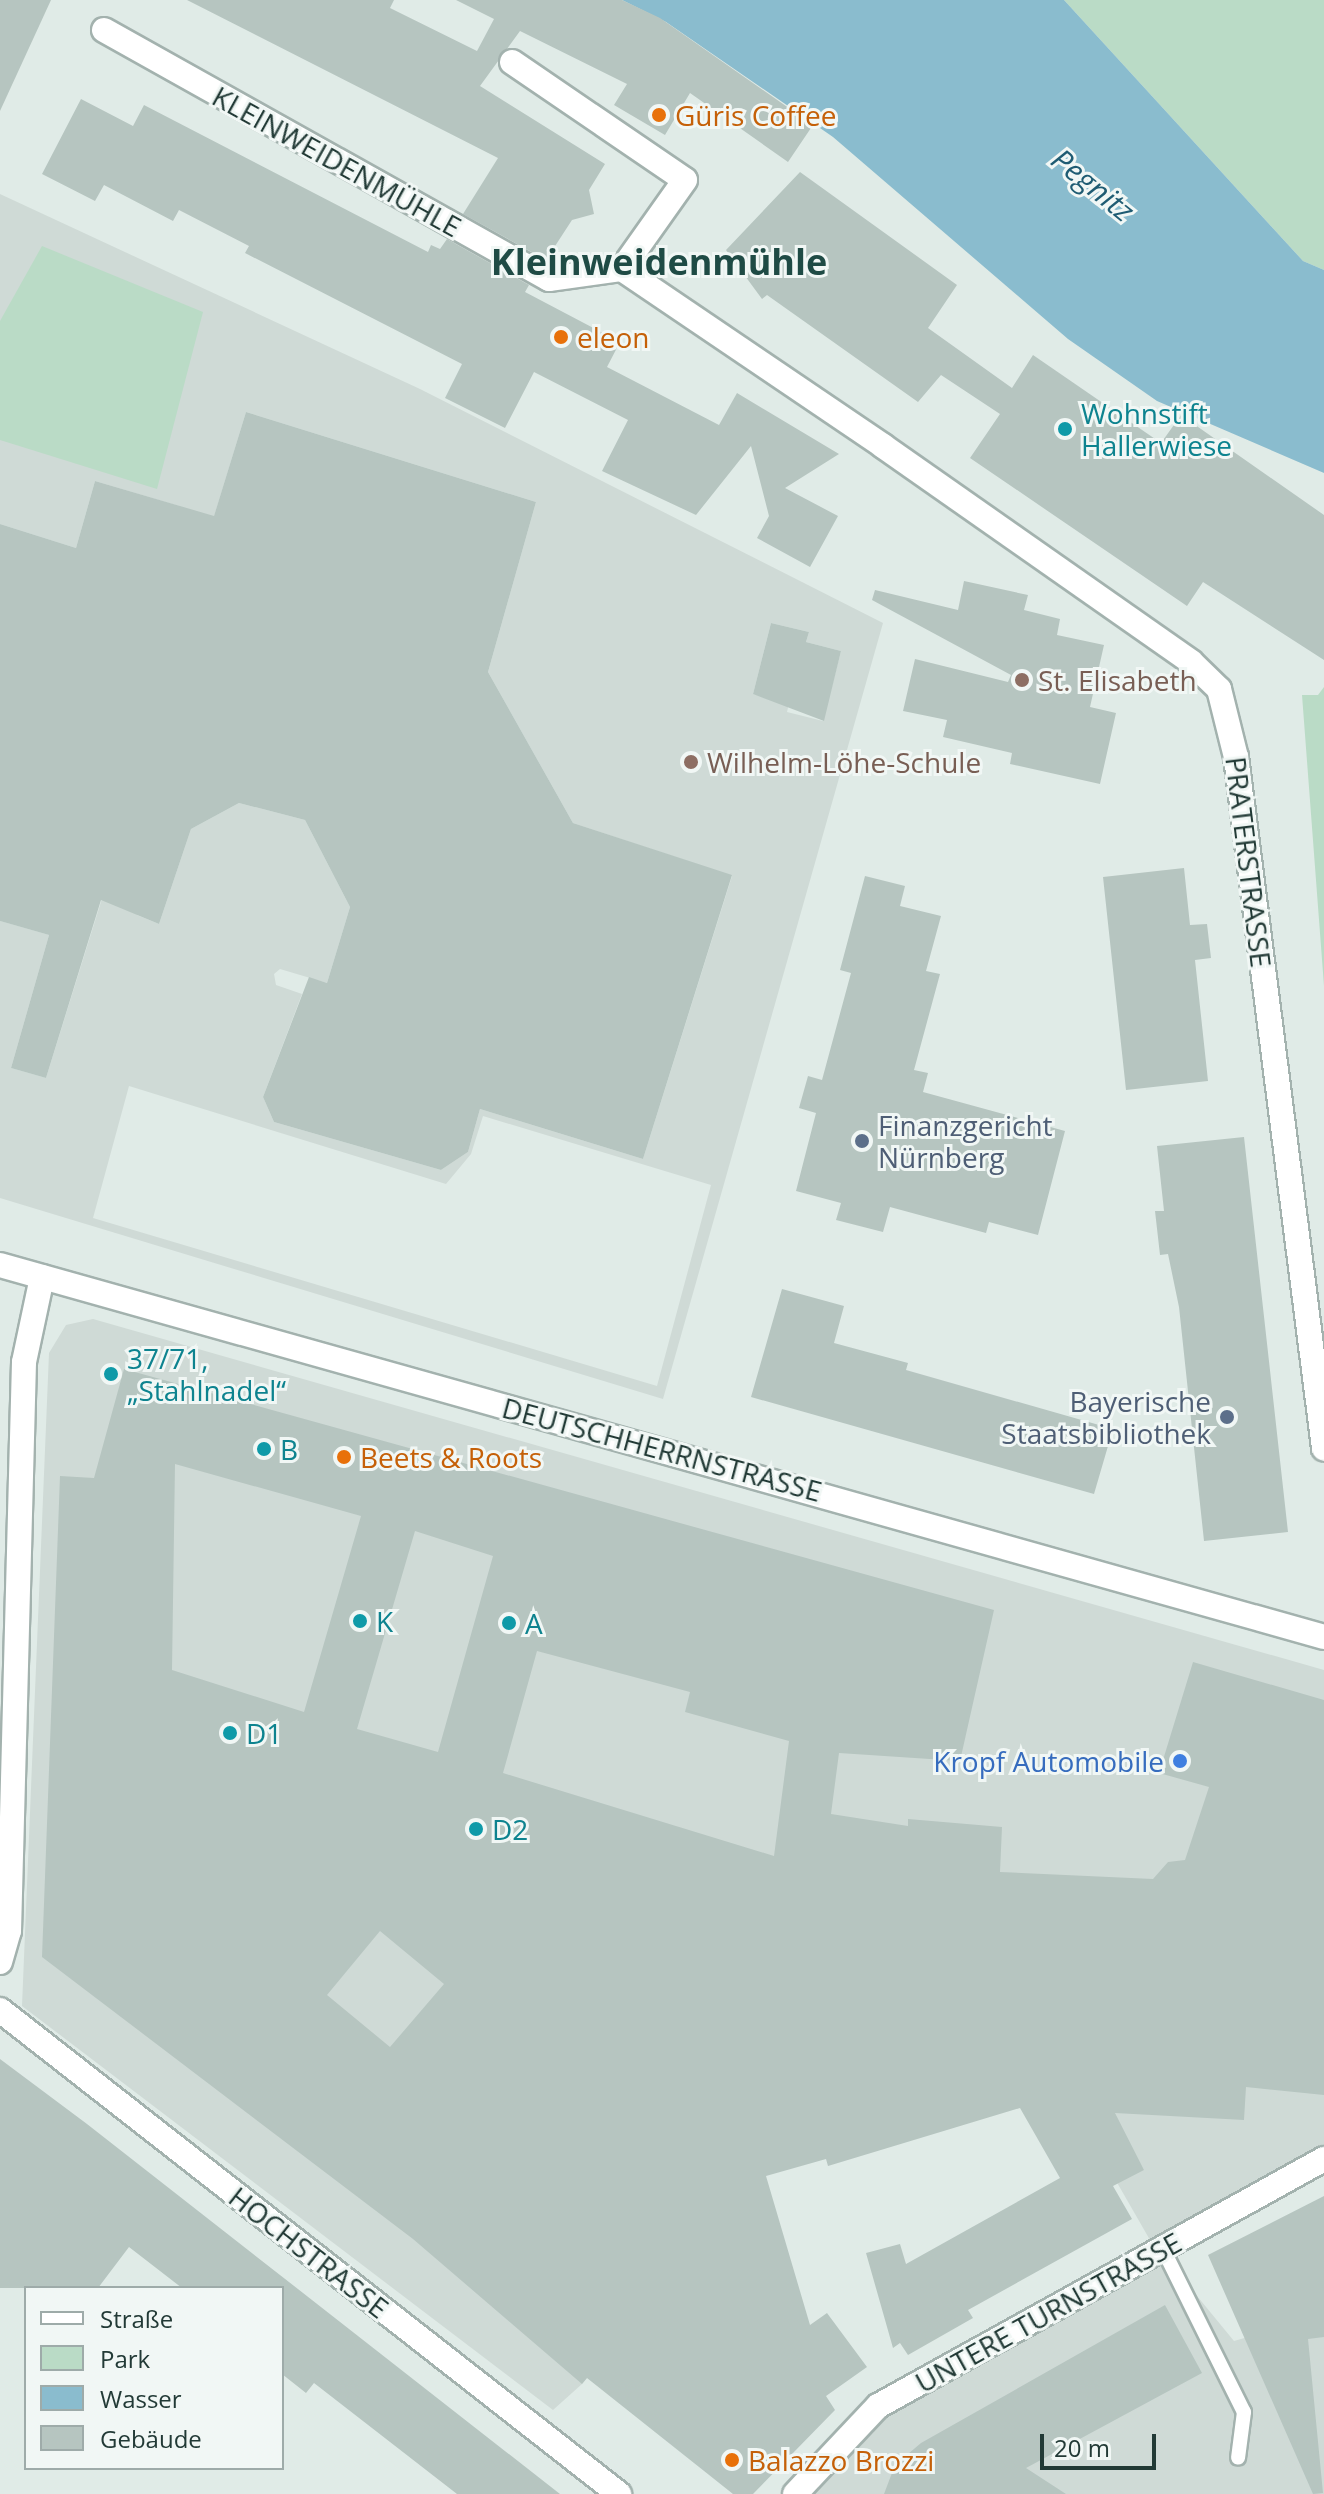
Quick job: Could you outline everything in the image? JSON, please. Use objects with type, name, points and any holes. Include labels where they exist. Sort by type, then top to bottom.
[{"type":"street","name":"KLEINWEIDENMÜHLE","points":[[104,30],[549,279],[622,269]]},
{"type":"street","points":[[512,62],[685,180],[622,269]]},
{"type":"street","name":"PRATERSTRASSE","points":[[622,269],[883,446],[1191,662],[1219,689],[1236,757],[1324,1448]]},
{"type":"street","name":"DEUTSCHHERRNSTRASSE","points":[[0,1265],[1324,1637]]},
{"type":"street","points":[[0,1962],[9,1931],[24,1362],[42,1277]]},
{"type":"street","name":"HOCHSTRASSE","points":[[0,2010],[619,2494]]},
{"type":"street","name":"UNTERE TURNSTRASSE","points":[[795,2494],[878,2406],[1324,2159]]},
{"type":"lane","points":[[1163,2249],[1244,2412],[1238,2458]]},
{"type":"shaded area","name":"Wilhelm-Löhe-Schule","points":[[0,194],[420,389],[883,623],[663,1399],[0,1198],[0,921],[49,935],[11,1068],[46,1078],[105,889],[135,898],[137,915],[159,924],[191,829],[239,803],[305,820],[350,907],[327,983],[280,969],[274,974],[276,985],[302,994],[263,1097],[274,1122],[441,1170],[468,1152],[480,1109],[643,1159],[732,876],[573,823],[488,672],[536,502],[246,412],[194,582],[179,506],[95,481],[76,548],[0,524]],"holes":[[[771,623],[809,632],[806,642],[841,651],[823,721],[787,712],[789,703],[753,694]],[[129,1086],[446,1184],[471,1154],[483,1116],[711,1185],[657,1386],[93,1218]]]},
{"type":"shaded area","points":[[93,1319],[1324,1670],[1324,2144],[1151,2240],[1234,2341],[1324,2315],[1324,2494],[812,2494],[836,2460],[876,2423],[1163,2259],[1150,2240],[1023,2019],[736,2190],[582,2384],[553,2410],[22,2006],[49,1353],[66,1325]]},
{"type":"green space","points":[[1064,0],[1324,0],[1324,270],[1303,261]]},
{"type":"green space","points":[[42,246],[203,312],[157,489],[0,440],[0,321]]},
{"type":"green space","points":[[1324,687],[1324,986],[1302,695],[1318,695]]},
{"type":"water","name":"Pegnitz","points":[[622,0],[1064,0],[1303,261],[1324,270],[1324,473],[1157,401],[1068,339],[833,137],[666,22]]},
{"type":"building","points":[[0,0],[51,0],[0,111]]},
{"type":"building","points":[[187,0],[394,0],[390,8],[477,51],[494,19],[456,0],[622,0],[660,18],[813,125],[788,162],[690,93],[665,135],[614,105],[627,84],[520,31],[480,86],[605,164],[589,190],[594,214],[572,220],[546,260],[463,214],[498,158]]},
{"type":"building","points":[[81,99],[133,126],[144,105],[428,252],[431,245],[440,249],[447,239],[529,285],[525,292],[620,342],[607,367],[719,425],[737,393],[839,454],[785,488],[838,516],[810,567],[757,538],[769,516],[751,446],[696,515],[602,471],[628,420],[534,372],[505,428],[445,398],[462,364],[245,253],[249,246],[179,210],[173,221],[104,185],[95,201],[42,174]]},
{"type":"building","name":"Wohnstift Hallerwiese","points":[[800,172],[957,285],[928,328],[1012,388],[1033,355],[1161,443],[1181,415],[1324,515],[1324,660],[1203,582],[1187,606],[970,458],[1000,414],[941,375],[918,402],[767,295],[762,299],[726,250]]},
{"type":"building","points":[[246,412],[536,502],[488,672],[573,823],[732,875],[643,1159],[480,1109],[468,1152],[441,1170],[274,1122],[263,1097],[309,977],[327,983],[350,907],[305,820],[239,803],[191,829],[159,924],[101,900],[46,1078],[11,1068],[49,935],[0,921],[0,524],[76,548],[95,481],[214,516]]},
{"type":"building","points":[[964,581],[1028,595],[1024,610],[1060,619],[1057,635],[1104,645],[1090,707],[1116,713],[1100,784],[1010,764],[1012,753],[943,737],[947,720],[903,711],[915,659],[1008,682],[1011,675],[872,600],[875,590],[958,610]]},
{"type":"building","points":[[771,623],[809,632],[806,642],[841,651],[824,721],[753,694]]},
{"type":"building","points":[[1184,868],[1190,925],[1207,924],[1211,958],[1195,960],[1208,1081],[1126,1090],[1103,877]]},
{"type":"building","points":[[865,876],[905,886],[900,906],[941,916],[926,971],[940,974],[914,1070],[928,1073],[923,1092],[1065,1131],[1038,1235],[989,1222],[986,1233],[890,1207],[883,1232],[836,1220],[841,1203],[796,1191],[816,1113],[799,1108],[808,1076],[822,1080],[851,973],[840,970]]},
{"type":"building","points":[[1244,1137],[1288,1532],[1204,1541],[1179,1307],[1168,1254],[1160,1255],[1155,1211],[1164,1211],[1157,1146]]},
{"type":"building","points":[[782,1289],[844,1306],[834,1343],[908,1363],[906,1370],[1113,1429],[1094,1494],[751,1397]]},
{"type":"building","points":[[124,1369],[994,1610],[960,1761],[839,1753],[831,1814],[908,1826],[908,1819],[1002,1827],[1000,1872],[1153,1879],[1168,1862],[1185,1860],[1209,1787],[1159,1773],[1193,1662],[1324,1700],[1324,2095],[1246,2087],[1244,2120],[1115,2113],[1144,2170],[1113,2186],[1132,2219],[968,2310],[973,2318],[908,2355],[900,2343],[893,2348],[866,2253],[900,2244],[906,2264],[1060,2178],[1020,2108],[828,2166],[826,2159],[766,2176],[810,2325],[827,2313],[867,2367],[826,2396],[835,2410],[753,2494],[733,2494],[587,2378],[582,2384],[413,2239],[42,1957],[60,1476],[94,1478]],"holes":[[[175,1464],[361,1516],[304,1712],[172,1670]],[[415,1531],[493,1556],[438,1752],[357,1729]],[[537,1651],[690,1692],[685,1712],[789,1741],[774,1856],[503,1773]],[[380,1931],[444,1984],[390,2047],[327,1995]]]},
{"type":"building","points":[[0,2059],[560,2494],[457,2494],[314,2383],[306,2393],[284,2376],[284,2286],[179,2286],[129,2247],[100,2286],[0,2288]]},
{"type":"building","points":[[1324,2196],[1324,2337],[1308,2339],[1323,2493],[1313,2494],[1208,2255]]},
{"type":"building","points":[[1165,2305],[1202,2373],[1026,2468],[1066,2494],[884,2494],[895,2465],[921,2443]]},
{"type":"place","name":"Güris Coffee","points":[[659,115]]},
{"type":"place","name":"eleon","points":[[561,337]]},
{"type":"place","name":"Wohnstift Hallerwiese","points":[[1065,429]]},
{"type":"place","name":"St. Elisabeth","points":[[1022,680]]},
{"type":"place","name":"Wilhelm-Löhe-Schule","points":[[691,762]]},
{"type":"place","name":"Finanzgericht Nürnberg","points":[[862,1141]]},
{"type":"place","name":"37/71, „Stahlnadel“","points":[[111,1374]]},
{"type":"place","name":"Bayerische Staatsbibliothek","points":[[1227,1417]]},
{"type":"place","name":"B","points":[[264,1449]]},
{"type":"place","name":"Beets & Roots","points":[[344,1457]]},
{"type":"place","name":"K","points":[[360,1621]]},
{"type":"place","name":"A","points":[[509,1623]]},
{"type":"place","name":"D1","points":[[230,1733]]},
{"type":"place","name":"Kropf Automobile","points":[[1180,1761]]},
{"type":"place","name":"D2","points":[[476,1829]]},
{"type":"place","name":"Balazzo Brozzi","points":[[732,2460]]},
{"type":"district","name":"Kleinweidenmühle","points":[[659,262]]}]
